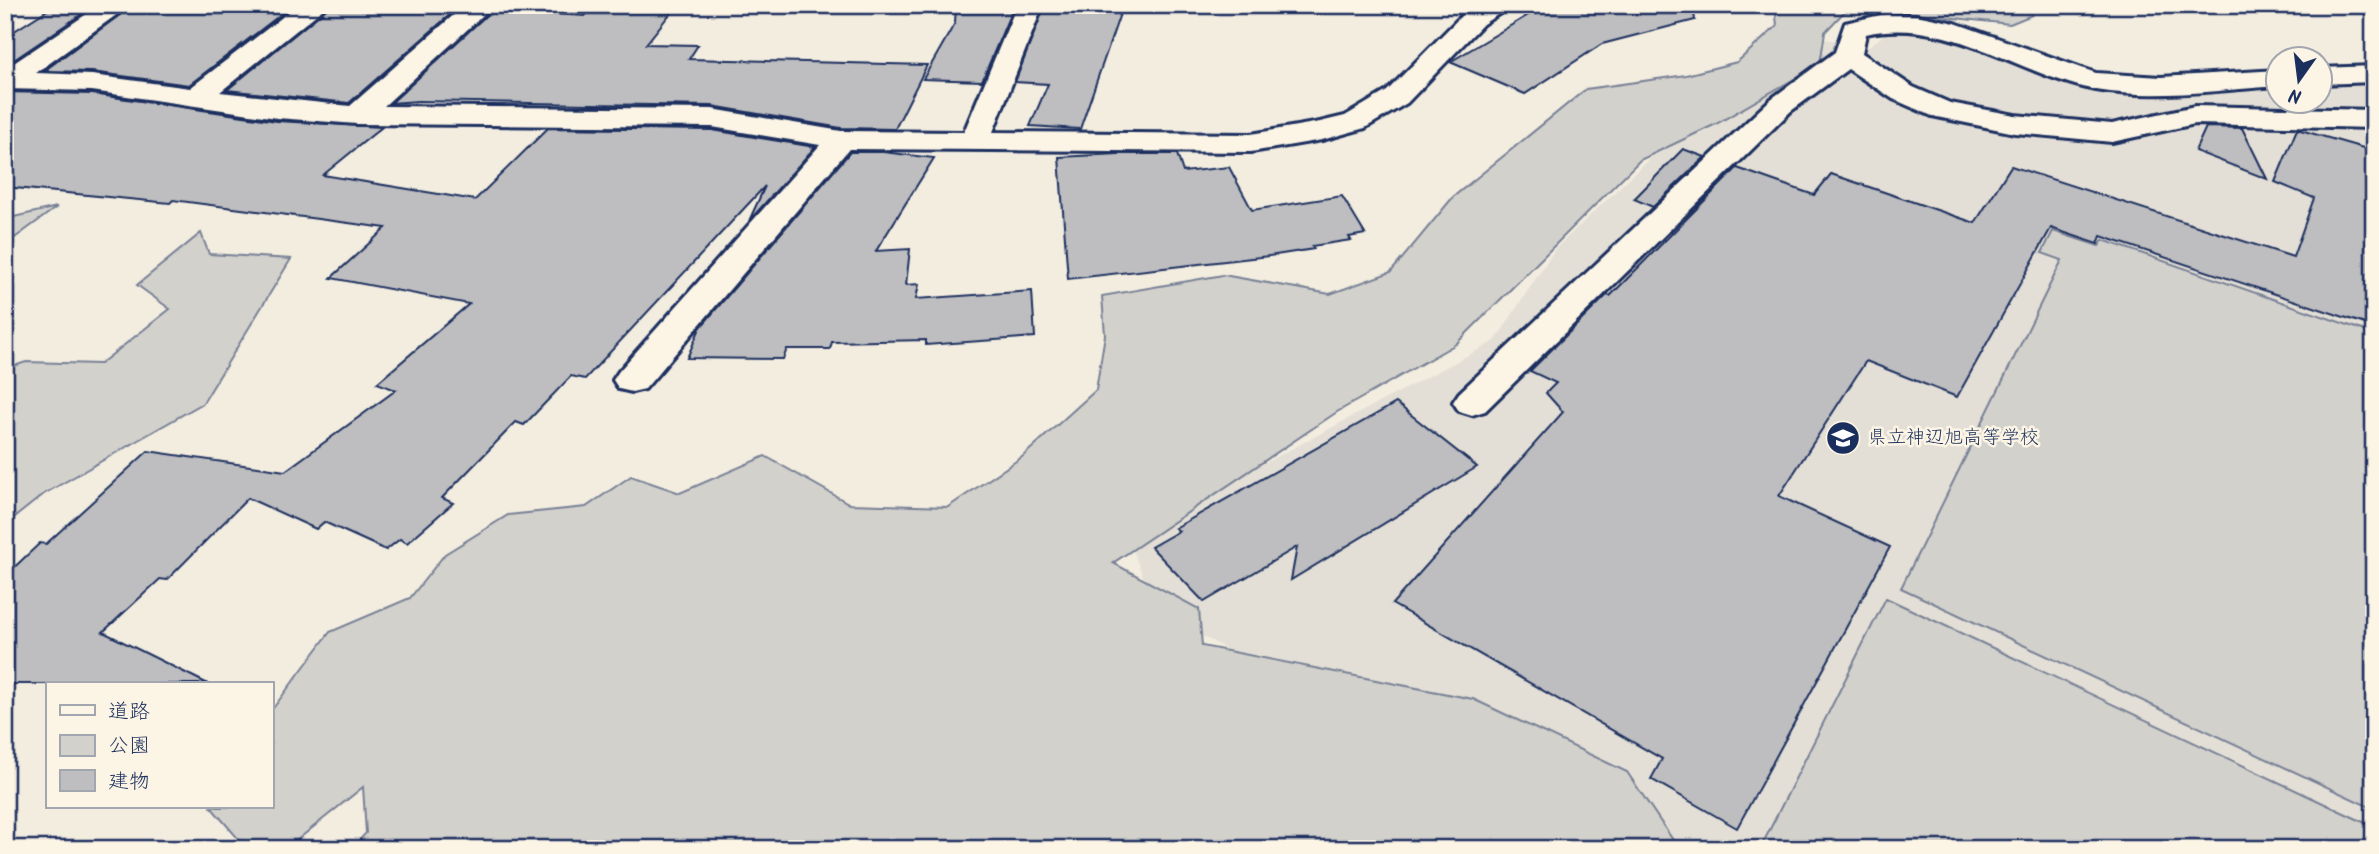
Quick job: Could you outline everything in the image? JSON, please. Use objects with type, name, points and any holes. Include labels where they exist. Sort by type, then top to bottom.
[{"type":"street","points":[[6,81],[117,5]]},
{"type":"street","points":[[197,97],[315,5]]},
{"type":"street","points":[[357,115],[481,5]]},
{"type":"street","points":[[975,141],[1030,5]]},
{"type":"street","points":[[6,81],[92,83],[277,108],[357,115],[712,118],[841,140],[1251,143],[1322,131],[1355,122],[1397,97],[1474,18],[1496,5]]},
{"type":"street","points":[[1472,402],[1781,106],[1848,56],[1854,29],[1874,22],[1921,22],[1961,32],[2060,72],[2097,81],[2128,84],[2264,79]]},
{"type":"street","points":[[1848,56],[1903,93],[1942,110],[2015,124],[2112,133],[2195,115],[2374,119]]},
{"type":"street","points":[[2334,75],[2374,74]]},
{"type":"street","points":[[2284,117],[2374,144]]},
{"type":"street","points":[[632,380],[841,140]]},
{"type":"shaded area","name":"県立神辺旭高等学校","points":[[1905,29],[1936,32],[2058,80],[2106,92],[2149,95],[2264,90],[2264,116],[2334,116],[2334,86],[2374,84],[2374,849],[1598,849],[1157,612],[1127,536],[1495,341],[1555,249],[1675,134],[1820,38],[1868,47],[1885,34]]},
{"type":"green space","points":[[1775,5],[2028,5],[2032,15],[2010,24],[1871,9],[1844,12],[1825,32],[1820,64],[1716,124],[1640,160],[1456,344],[1337,412],[1113,563],[1199,609],[1202,646],[1473,699],[1627,772],[1679,849],[351,849],[366,833],[363,787],[286,849],[247,849],[212,808],[273,808],[273,708],[330,632],[410,598],[445,554],[508,515],[586,507],[631,476],[680,493],[765,456],[850,504],[948,507],[1022,457],[1096,390],[1105,335],[1102,296],[1223,275],[1330,294],[1391,272],[1453,197],[1586,89],[1686,75],[1737,62],[1777,26]]},
{"type":"green space","points":[[57,207],[5,245],[5,219]]},
{"type":"green space","points":[[2053,231],[2099,246],[2103,240],[2374,334],[2374,809],[1901,588],[2062,260],[2042,253]]},
{"type":"green space","points":[[201,233],[209,254],[291,259],[203,403],[44,494],[5,525],[5,369],[26,362],[100,364],[170,309],[137,285]]},
{"type":"green space","points":[[1886,598],[2374,827],[2374,849],[1760,849]]},
{"type":"building","points":[[55,5],[95,5],[5,66],[5,37]]},
{"type":"building","points":[[133,5],[228,10],[233,7],[272,9],[273,5],[293,5],[189,85],[92,72],[44,71]]},
{"type":"building","points":[[331,5],[461,5],[349,103],[227,90]]},
{"type":"building","points":[[595,5],[677,5],[646,44],[698,45],[689,59],[927,65],[895,129],[841,128],[712,106],[418,101],[391,103],[492,10],[585,16]]},
{"type":"building","points":[[956,5],[1014,5],[982,81],[923,79],[955,23]]},
{"type":"building","points":[[1045,5],[1123,5],[1080,129],[1030,126],[1048,84],[1015,82]]},
{"type":"building","points":[[1545,5],[1693,5],[1695,20],[1602,44],[1525,94],[1450,62]]},
{"type":"building","points":[[5,92],[92,94],[277,121],[382,127],[323,175],[475,200],[548,128],[712,130],[815,147],[749,221],[765,186],[585,379],[571,376],[524,425],[516,422],[442,498],[453,503],[407,543],[400,539],[386,550],[324,522],[316,529],[248,498],[167,580],[160,579],[103,632],[204,682],[5,684],[5,576],[40,543],[46,544],[148,451],[285,471],[396,390],[377,383],[469,304],[331,278],[386,228],[173,200],[170,203],[5,187]]},
{"type":"building","points":[[2206,127],[2242,128],[2267,179],[2195,151]]},
{"type":"building","points":[[2297,129],[2374,151],[2374,327],[2101,236],[2098,244],[2051,228],[1957,397],[1866,361],[1779,496],[1890,547],[1737,828],[1651,779],[1662,759],[1392,604],[1563,412],[1546,393],[1556,383],[1530,371],[1607,295],[1610,296],[1737,168],[1814,195],[1831,174],[1975,223],[2011,166],[2293,257],[2314,198],[2275,182]]},
{"type":"building","points":[[1683,149],[1705,157],[1653,207],[1634,199]]},
{"type":"building","points":[[850,152],[883,152],[934,158],[876,251],[910,249],[906,285],[919,284],[916,299],[1032,291],[1035,337],[926,345],[926,340],[832,342],[830,349],[787,349],[783,359],[687,358],[700,328]]},
{"type":"building","points":[[1177,154],[1183,172],[1229,167],[1252,210],[1342,196],[1365,234],[1349,237],[1351,240],[1312,246],[1314,249],[1269,256],[1068,279],[1059,157]]},
{"type":"building","points":[[1396,403],[1477,467],[1291,580],[1297,547],[1204,602],[1151,547],[1179,531],[1175,528]]},
{"type":"place","name":"県立神辺旭高等学校","points":[[1843,438]]}]
